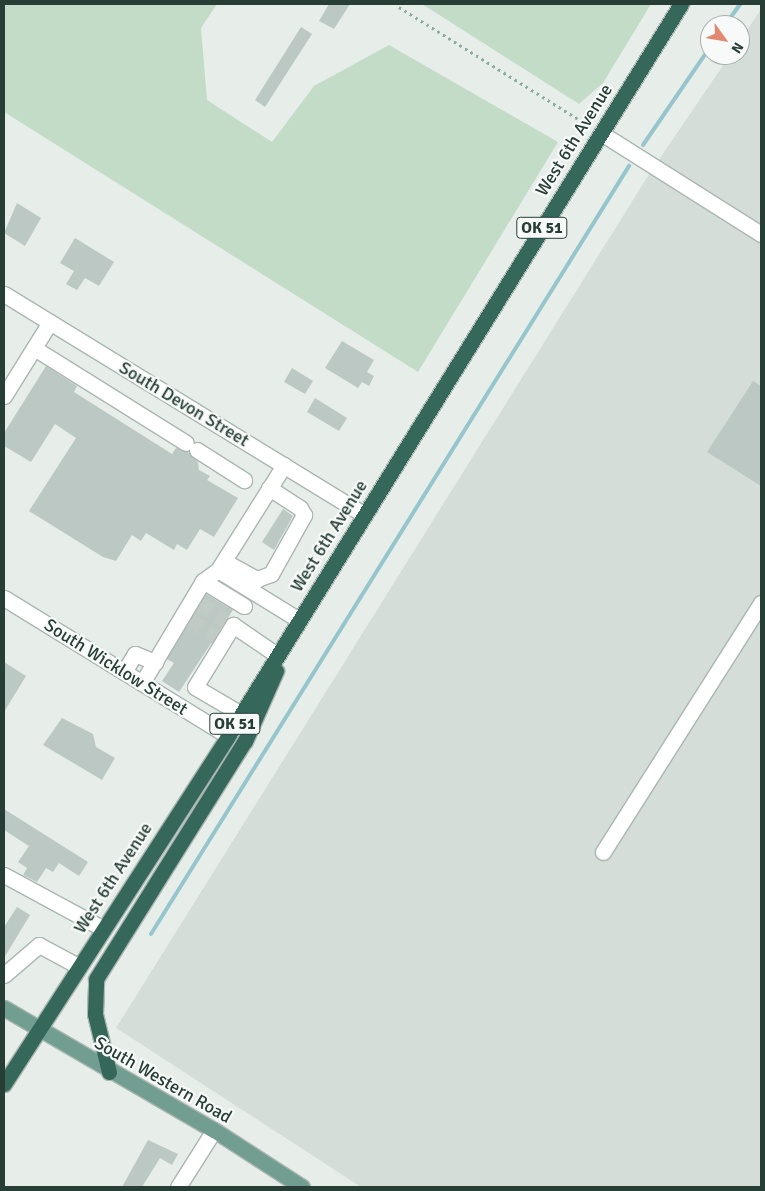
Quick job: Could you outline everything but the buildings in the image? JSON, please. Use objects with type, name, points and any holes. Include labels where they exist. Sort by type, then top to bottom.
[{"type":"highway","name":"West 6th Avenue","points":[[4,1084],[102,928],[228,736],[276,655],[365,515],[681,4]]},
{"type":"highway","points":[[109,1072],[94,1014],[96,979],[245,741],[299,620]]},
{"type":"main road","name":"South Western Road","points":[[4,1008],[109,1072],[214,1130],[302,1187]]},
{"type":"street","points":[[601,133],[761,234]]},
{"type":"street","name":"South Devon Street","points":[[4,294],[365,515]]},
{"type":"street","points":[[4,396],[50,322]]},
{"type":"street","points":[[34,348],[244,480]]},
{"type":"street","points":[[142,683],[195,601],[203,581],[221,566],[284,465]]},
{"type":"street","points":[[221,566],[257,579],[271,574],[304,515],[300,508],[269,488]]},
{"type":"street","points":[[221,566],[253,591],[299,620]]},
{"type":"street","points":[[203,581],[244,606]]},
{"type":"street","points":[[185,709],[220,639],[253,591]]},
{"type":"street","points":[[603,852],[761,603]]},
{"type":"street","name":"South Wicklow Street","points":[[6,605],[124,672],[228,736]]},
{"type":"street","points":[[230,623],[276,655]]},
{"type":"street","points":[[124,672],[135,654],[155,662]]},
{"type":"street","points":[[195,687],[241,714]]},
{"type":"street","points":[[4,875],[102,928]]},
{"type":"street","points":[[4,975],[39,945],[78,966]]},
{"type":"street","points":[[178,1187],[214,1130]]},
{"type":"path","points":[[399,7],[601,133]]},
{"type":"shaded area","points":[[761,9],[761,1187],[361,1187],[116,1028],[648,176],[723,65],[750,65],[750,26]]},
{"type":"green space","points":[[4,4],[217,4],[201,28],[207,100],[272,142],[314,86],[389,45],[558,142],[418,372],[4,112]]},
{"type":"green space","points":[[422,4],[651,4],[603,83],[579,104]]},
{"type":"waterway","points":[[732,15],[740,4]]},
{"type":"waterway","points":[[643,145],[700,62]]},
{"type":"waterway","points":[[151,934],[629,166]]},
{"type":"tunnel","points":[[198,603],[226,621]]},
{"type":"tunnel","points":[[188,619],[217,637]]}]
